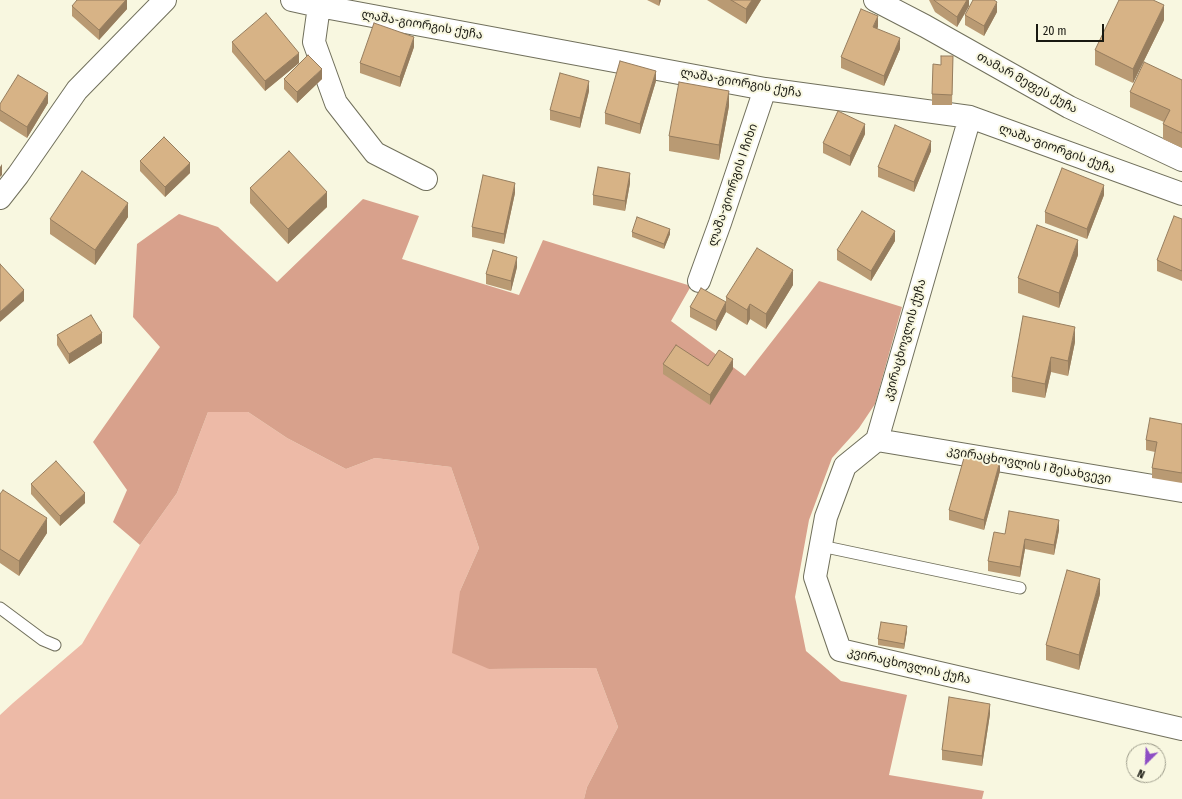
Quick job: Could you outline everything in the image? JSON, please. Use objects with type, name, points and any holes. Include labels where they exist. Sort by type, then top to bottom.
[{"type":"street","points":[[0,198],[18,175],[77,90],[165,0]]},
{"type":"street","name":"ლაშა-გიორგის ქუჩა","points":[[292,0],[765,88],[970,117],[1182,194]]},
{"type":"street","name":"თამარ მეფეს ქუჩა","points":[[876,0],[925,26],[1069,108],[1182,160]]},
{"type":"street","points":[[319,6],[314,42],[336,103],[376,153],[426,179]]},
{"type":"street","name":"ლაშა-გიორგის I ჩიხი","points":[[699,281],[765,88]]},
{"type":"street","name":"კვირაცხოვლის ქუჩა","points":[[970,117],[877,440],[845,466],[826,516],[815,577],[840,650],[1182,729]]},
{"type":"street","name":"კვირაცხოვლის I შესახვევი","points":[[877,440],[1182,491]]},
{"type":"lane","points":[[821,546],[1020,588]]},
{"type":"lane","points":[[0,608],[43,640],[55,645]]},
{"type":"shaded area","points":[[363,199],[419,216],[402,259],[519,295],[543,240],[691,286],[671,321],[745,376],[819,281],[902,307],[875,404],[859,428],[832,458],[809,520],[795,597],[806,651],[841,681],[907,695],[889,775],[984,791],[982,799],[584,799],[587,787],[618,727],[596,668],[489,669],[452,653],[460,591],[479,548],[451,467],[375,458],[346,469],[287,438],[248,412],[208,412],[177,493],[140,545],[113,522],[127,490],[93,442],[160,347],[133,317],[137,244],[179,214],[218,227],[277,282]]},
{"type":"shaded area","points":[[208,412],[248,412],[287,438],[346,469],[375,458],[451,467],[479,548],[460,591],[489,669],[596,668],[618,727],[587,787],[584,799],[0,799],[0,715],[82,644],[140,545],[177,493]]},
{"type":"building","points":[[77,0],[126,0],[99,30],[72,6]]},
{"type":"building","points":[[731,0],[752,0],[746,9]]},
{"type":"building","points":[[934,0],[967,0],[957,17]]},
{"type":"building","points":[[973,0],[994,0],[997,2],[984,26],[965,15]]},
{"type":"building","points":[[1119,0],[1153,0],[1164,5],[1133,69],[1095,50]]},
{"type":"building","points":[[861,9],[878,16],[873,27],[900,38],[884,76],[841,57]]},
{"type":"building","points":[[266,13],[299,53],[265,81],[232,42]]},
{"type":"building","points":[[374,23],[414,37],[400,77],[360,63]]},
{"type":"building","points":[[308,55],[322,69],[297,92],[284,79]]},
{"type":"building","points":[[941,56],[953,56],[952,95],[932,94],[933,64],[941,65]]},
{"type":"building","points":[[620,61],[656,71],[640,124],[605,113]]},
{"type":"building","points":[[1144,62],[1182,80],[1182,133],[1163,124],[1170,110],[1130,92]]},
{"type":"building","points":[[560,73],[589,81],[580,118],[550,110]]},
{"type":"building","points":[[18,75],[48,93],[27,127],[0,110],[0,104]]},
{"type":"building","points":[[679,82],[729,91],[719,145],[669,136]]},
{"type":"building","points":[[838,111],[865,124],[850,156],[823,143]]},
{"type":"building","points":[[895,125],[931,141],[914,182],[878,167]]},
{"type":"building","points":[[164,137],[190,163],[165,187],[140,161]]},
{"type":"building","points":[[289,151],[327,192],[288,229],[250,188]]},
{"type":"building","points":[[598,167],[630,173],[625,201],[593,195]]},
{"type":"building","points":[[1062,168],[1104,185],[1087,229],[1045,212]]},
{"type":"building","points":[[82,171],[128,203],[95,250],[50,219]]},
{"type":"building","points":[[483,175],[515,183],[504,234],[472,227]]},
{"type":"building","points":[[862,211],[895,231],[871,271],[837,250]]},
{"type":"building","points":[[1174,216],[1182,219],[1182,271],[1157,260]]},
{"type":"building","points":[[637,217],[670,229],[664,244],[632,232]]},
{"type":"building","points":[[1037,225],[1078,240],[1059,293],[1018,278]]},
{"type":"building","points":[[757,248],[793,270],[766,314],[750,304],[747,310],[726,297]]},
{"type":"building","points":[[493,250],[517,257],[511,281],[486,274]]},
{"type":"building","points":[[0,264],[24,290],[0,312]]},
{"type":"building","points":[[701,288],[726,302],[716,321],[690,307]]},
{"type":"building","points":[[91,315],[102,333],[69,354],[57,335]]},
{"type":"building","points":[[1023,316],[1075,327],[1068,361],[1051,357],[1045,384],[1012,377]]},
{"type":"building","points":[[676,345],[708,366],[719,350],[733,359],[710,395],[663,364]]},
{"type":"building","points":[[1150,418],[1182,424],[1182,473],[1152,468],[1157,442],[1146,440]]},
{"type":"building","points":[[966,451],[1000,461],[984,520],[949,510]]},
{"type":"building","points":[[56,461],[85,493],[60,516],[31,484]]},
{"type":"building","points":[[3,490],[47,518],[19,561],[0,549],[0,494]]},
{"type":"building","points":[[1009,511],[1059,520],[1054,545],[1025,539],[1020,567],[988,561],[994,532],[1005,534]]},
{"type":"building","points":[[1067,570],[1100,579],[1079,655],[1046,645]]},
{"type":"building","points":[[881,622],[907,626],[904,644],[878,639]]},
{"type":"building","points":[[949,697],[990,704],[982,756],[942,750]]}]
